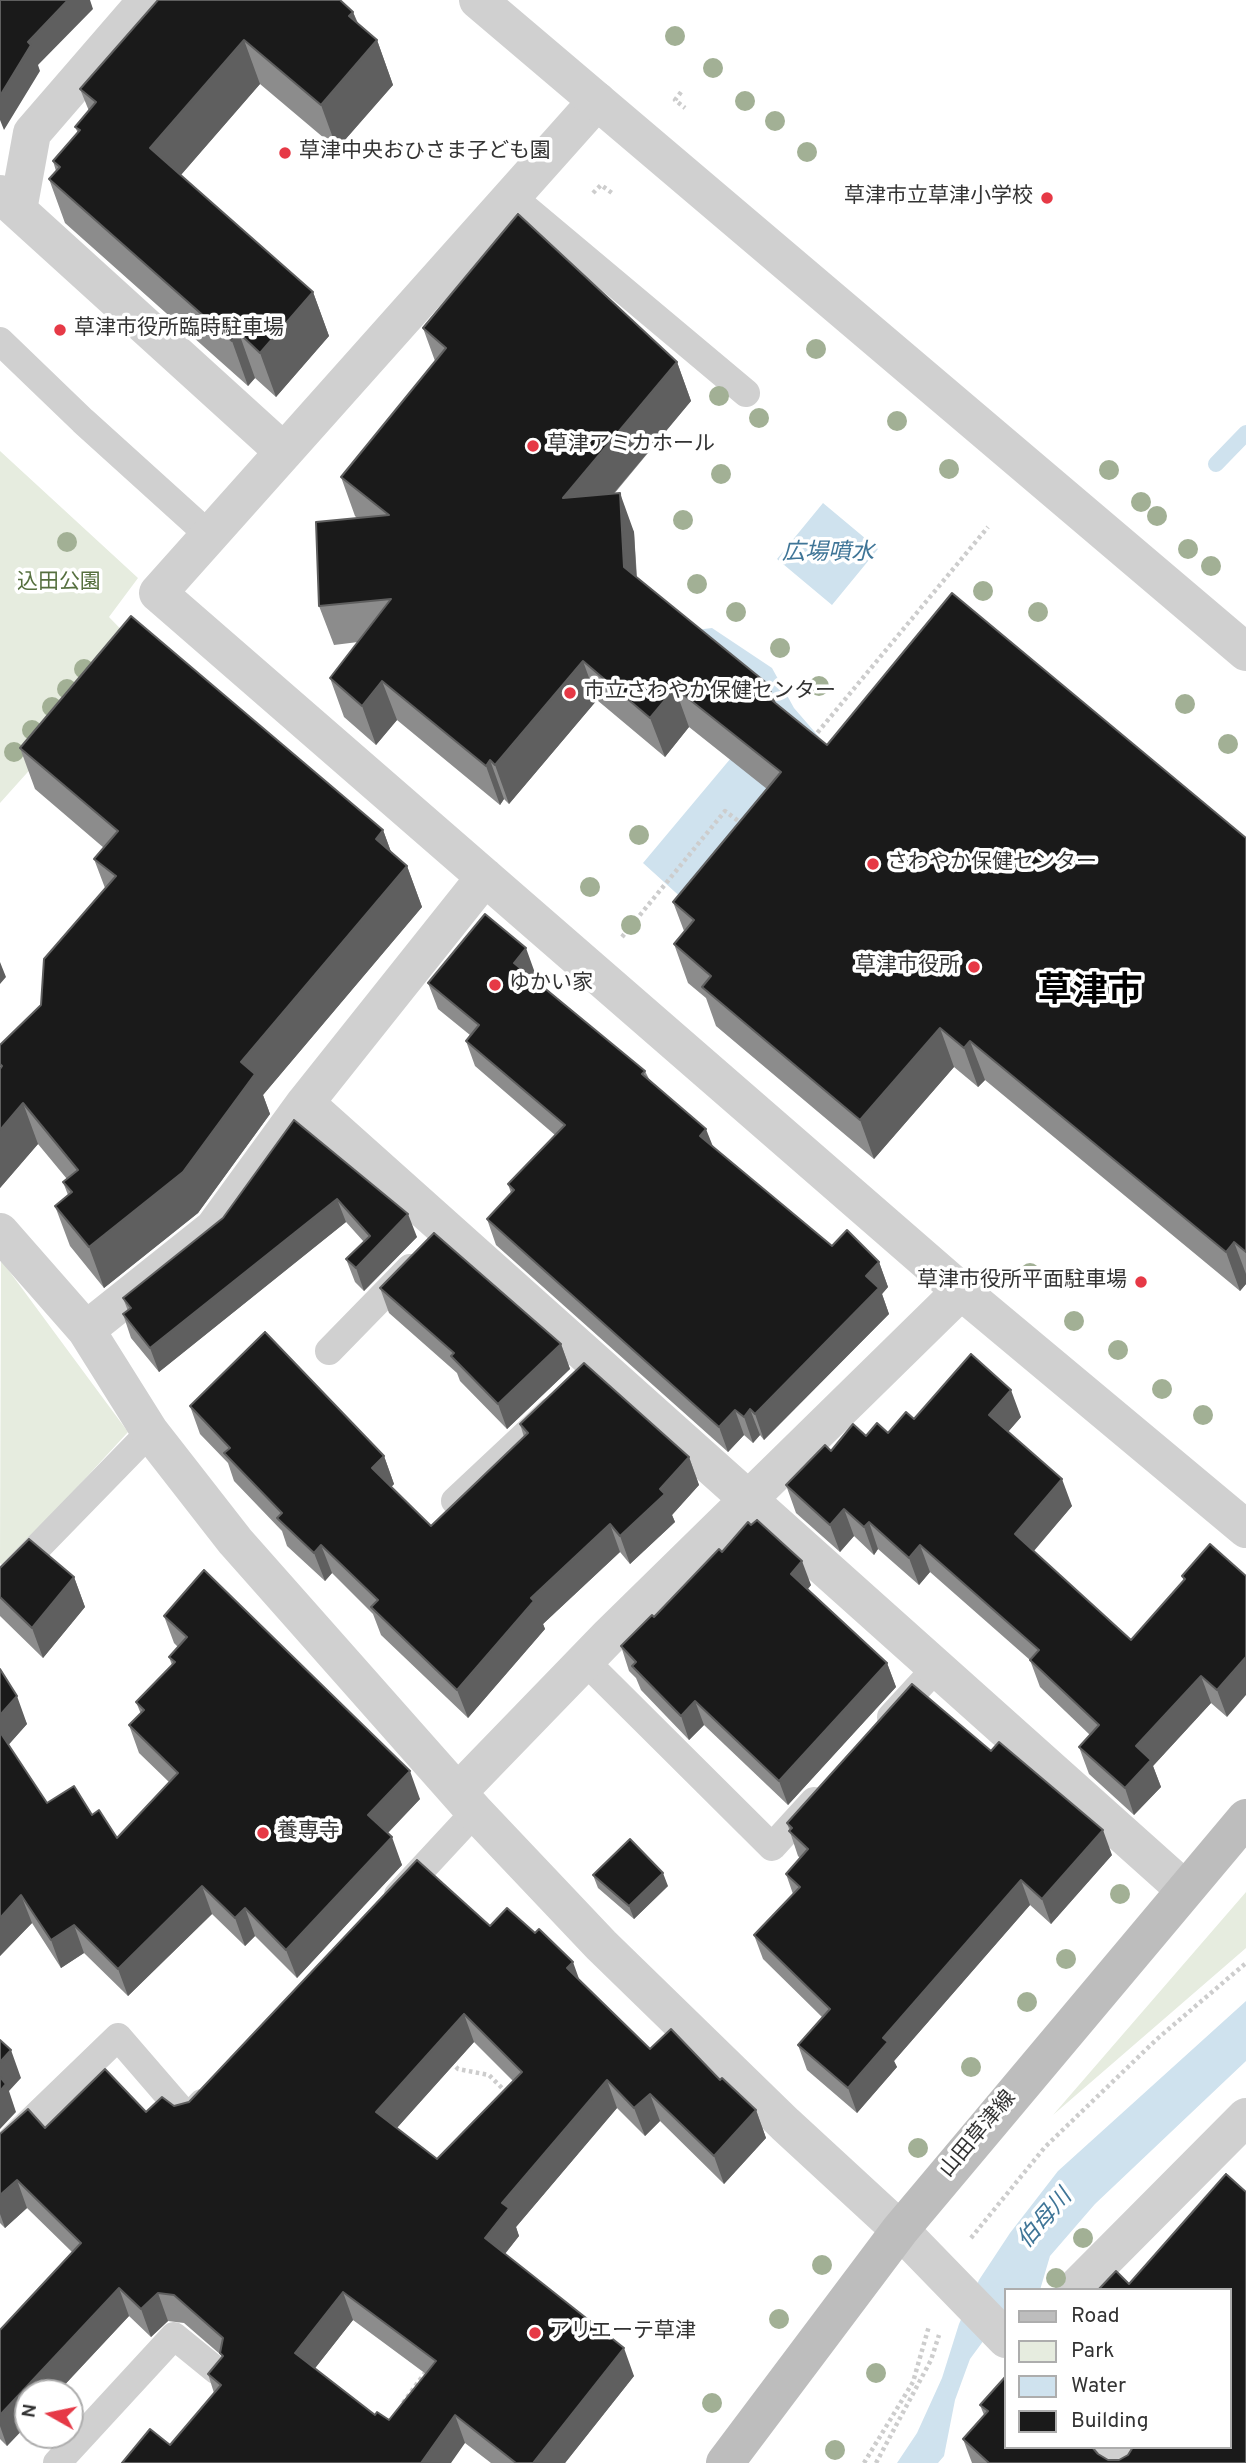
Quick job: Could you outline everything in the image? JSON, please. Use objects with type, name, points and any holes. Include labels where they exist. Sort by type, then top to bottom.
[{"type":"main road","name":"山田草津線","points":[[724,2463],[900,2230],[1246,1818]]},
{"type":"street","points":[[147,0],[32,133],[9,202],[284,452]]},
{"type":"street","points":[[478,0],[1246,652]]},
{"type":"street","points":[[597,101],[158,593],[961,1291],[1246,1529]]},
{"type":"street","points":[[86,1330],[214,1228],[305,1103],[485,877]]},
{"type":"street","points":[[305,1103],[447,1230],[582,1380],[750,1501],[1184,1889]]},
{"type":"street","points":[[0,1232],[86,1330],[150,1432],[235,1541],[467,1802],[601,1945],[785,2124],[900,2230],[1004,2337]]},
{"type":"street","points":[[467,1802],[586,1662],[961,1291]]},
{"type":"street","points":[[1076,2288],[1246,2117]]},
{"type":"street","points":[[1109,2449],[1122,2463]]},
{"type":"lane","points":[[512,197],[746,393]]},
{"type":"lane","points":[[0,341],[83,421],[209,535]]},
{"type":"lane","points":[[329,1351],[447,1230]]},
{"type":"lane","points":[[455,1501],[582,1380]]},
{"type":"lane","points":[[0,1586],[150,1432]]},
{"type":"lane","points":[[586,1662],[772,1847],[836,1777]]},
{"type":"lane","points":[[873,1737],[937,1667]]},
{"type":"lane","points":[[383,1910],[467,1802]]},
{"type":"lane","points":[[0,2151],[118,2037],[188,2118],[216,2088]]},
{"type":"lane","points":[[57,2463],[174,2336],[217,2371]]},
{"type":"path","points":[[681,92],[676,100],[685,108]]},
{"type":"path","points":[[593,193],[601,185],[612,193]]},
{"type":"path","points":[[806,746],[988,527]]},
{"type":"path","points":[[619,940],[725,811],[741,823],[750,814]]},
{"type":"path","points":[[1001,2198],[1045,2147],[1086,2106],[1157,2039],[1246,1963]]},
{"type":"path","points":[[449,2060],[458,2069],[489,2076],[518,2103]]},
{"type":"path","points":[[864,2463],[913,2382],[945,2276]]},
{"type":"path","points":[[399,2408],[431,2364]]},
{"type":"green space","name":"込田公園","points":[[0,451],[138,578],[109,617],[139,648],[0,803]]},
{"type":"green space","points":[[1,1260],[128,1432],[4,1567],[0,1563]]},
{"type":"green space","points":[[1246,1892],[1246,1948],[1053,2115]]},
{"type":"water","name":"広場噴水","points":[[823,503],[878,549],[832,605],[777,559]]},
{"type":"water","points":[[712,628],[772,668],[794,708],[826,745],[706,920],[643,863],[767,715],[672,633]]},
{"type":"water","name":"伯母川","points":[[1246,2001],[1246,2061],[1095,2204],[1050,2256],[1041,2288],[1004,2288],[1004,2334],[984,2340],[970,2359],[955,2400],[944,2456],[938,2463],[897,2463],[917,2433],[942,2378],[959,2324],[979,2280],[1010,2233],[1058,2171]]},
{"type":"building","points":[[0,0],[68,0],[28,42],[31,45],[0,96]]},
{"type":"building","points":[[158,0],[340,0],[353,12],[349,16],[377,40],[321,105],[244,40],[150,148],[313,292],[260,353],[239,333],[232,341],[49,179],[60,167],[53,161],[80,130],[75,127],[96,102],[80,89]]},
{"type":"building","points":[[518,214],[677,362],[563,498],[620,493],[624,567],[769,685],[763,693],[827,745],[952,593],[1246,838],[1246,1252],[1234,1242],[1226,1252],[970,1041],[964,1048],[940,1028],[860,1120],[702,987],[711,976],[674,944],[694,920],[673,902],[781,772],[675,688],[650,718],[583,661],[495,765],[490,760],[486,766],[382,681],[362,706],[330,678],[391,599],[319,606],[316,522],[389,515],[341,477],[446,348],[423,328]]},
{"type":"building","points":[[131,616],[383,830],[376,839],[407,866],[241,1062],[255,1074],[183,1172],[89,1247],[55,1206],[72,1192],[63,1182],[78,1170],[23,1103],[0,1130],[0,1045],[41,1005],[44,959],[116,876],[94,859],[118,831],[20,748]]},
{"type":"building","points":[[485,914],[526,948],[514,963],[645,1071],[642,1074],[706,1129],[700,1136],[832,1246],[847,1230],[879,1262],[866,1276],[879,1288],[755,1414],[750,1409],[744,1417],[735,1410],[719,1427],[487,1219],[514,1190],[508,1184],[565,1125],[466,1041],[479,1025],[428,983]]},
{"type":"building","points":[[294,1120],[408,1214],[356,1268],[346,1259],[370,1236],[337,1199],[150,1348],[123,1314],[131,1308],[123,1298],[223,1218]]},
{"type":"building","points":[[434,1233],[561,1344],[498,1404],[451,1356],[454,1353],[380,1288]]},
{"type":"building","points":[[265,1332],[384,1456],[372,1468],[431,1526],[528,1433],[520,1424],[584,1363],[689,1457],[660,1489],[665,1494],[620,1536],[610,1524],[531,1598],[534,1601],[457,1690],[371,1607],[378,1600],[321,1545],[314,1553],[277,1518],[282,1513],[224,1453],[230,1448],[190,1406]]},
{"type":"building","points":[[971,1354],[1011,1390],[989,1415],[1062,1479],[1015,1534],[1131,1640],[1185,1579],[1182,1576],[1210,1544],[1246,1576],[1246,1657],[1217,1690],[1201,1676],[1136,1746],[1151,1760],[1125,1788],[1079,1747],[1099,1725],[1030,1660],[1039,1650],[920,1545],[909,1558],[869,1522],[864,1527],[844,1509],[830,1525],[786,1485],[825,1445],[831,1451],[853,1424],[866,1436],[877,1423],[888,1433],[906,1412],[914,1419]]},
{"type":"building","points":[[757,1520],[802,1561],[791,1574],[887,1663],[779,1781],[695,1701],[681,1716],[632,1666],[636,1662],[621,1646],[652,1615],[654,1617],[719,1549],[722,1552],[748,1522],[751,1525]]},
{"type":"building","points":[[29,1539],[74,1577],[32,1628],[0,1597],[0,1568]]},
{"type":"building","points":[[204,1570],[410,1771],[368,1815],[392,1837],[286,1950],[245,1908],[235,1918],[202,1886],[118,1969],[74,1925],[51,1940],[21,1895],[0,1918],[0,1732],[47,1803],[74,1786],[92,1815],[99,1810],[117,1838],[178,1773],[129,1725],[144,1710],[136,1702],[175,1662],[169,1657],[187,1637],[164,1616]]},
{"type":"building","points":[[0,1669],[17,1696],[0,1715]]},
{"type":"building","points":[[912,1684],[991,1751],[999,1742],[1103,1830],[1042,1899],[1021,1880],[883,2038],[888,2042],[848,2088],[798,2045],[830,2009],[754,1935],[800,1887],[786,1874],[808,1849],[789,1831],[792,1828],[787,1823]]},
{"type":"building","points":[[630,1839],[663,1873],[629,1906],[593,1875]]},
{"type":"building","points":[[417,1860],[490,1926],[507,1908],[535,1933],[539,1929],[573,1962],[567,1968],[650,2049],[671,2029],[720,2080],[722,2078],[756,2110],[714,2156],[650,2094],[634,2108],[607,2080],[502,2203],[509,2208],[485,2238],[624,2348],[533,2463],[516,2463],[455,2415],[421,2463],[122,2463],[150,2429],[170,2445],[221,2385],[208,2374],[223,2356],[220,2353],[223,2338],[174,2295],[158,2293],[141,2309],[119,2288],[34,2379],[14,2379],[14,2400],[0,2415],[0,2330],[81,2243],[17,2180],[0,2195],[0,2134],[28,2109],[45,2128],[105,2069],[146,2112],[162,2097],[174,2106],[189,2102]],"holes":[[[464,2014],[522,2072],[437,2159],[376,2112]],[[343,2292],[436,2361],[389,2420],[377,2412],[375,2415],[295,2353]]]},
{"type":"building","points":[[0,2040],[11,2050],[0,2062]]},
{"type":"building","points":[[0,2077],[6,2084],[0,2091]]},
{"type":"building","points":[[1226,2174],[1246,2192],[1246,2463],[989,2463],[963,2439],[988,2411],[980,2405],[1004,2378],[1004,2449],[1094,2449],[1108,2460],[1119,2460],[1132,2449],[1232,2449],[1232,2288],[1100,2288],[1116,2271],[1129,2284]]},
{"type":"waterway","points":[[1216,464],[1246,433]]},
{"type":"place","name":"草津中央おひさま子ども園","points":[[285,153]]},
{"type":"place","name":"草津市立草津小学校","points":[[1047,198]]},
{"type":"place","name":"草津市役所臨時駐車場","points":[[60,330]]},
{"type":"place","name":"草津アミカホール","points":[[533,446]]},
{"type":"place","name":"市立さわやか保健センター","points":[[570,693]]},
{"type":"place","name":"さわやか保健センター","points":[[873,864]]},
{"type":"place","name":"草津市役所","points":[[974,967]]},
{"type":"place","name":"ゆかい家","points":[[495,985]]},
{"type":"place","name":"草津市役所平面駐車場","points":[[1141,1282]]},
{"type":"place","name":"養専寺","points":[[263,1833]]},
{"type":"place","name":"アリエーテ草津","points":[[535,2333]]},
{"type":"district","name":"草津市","points":[[1090,994]]}]
